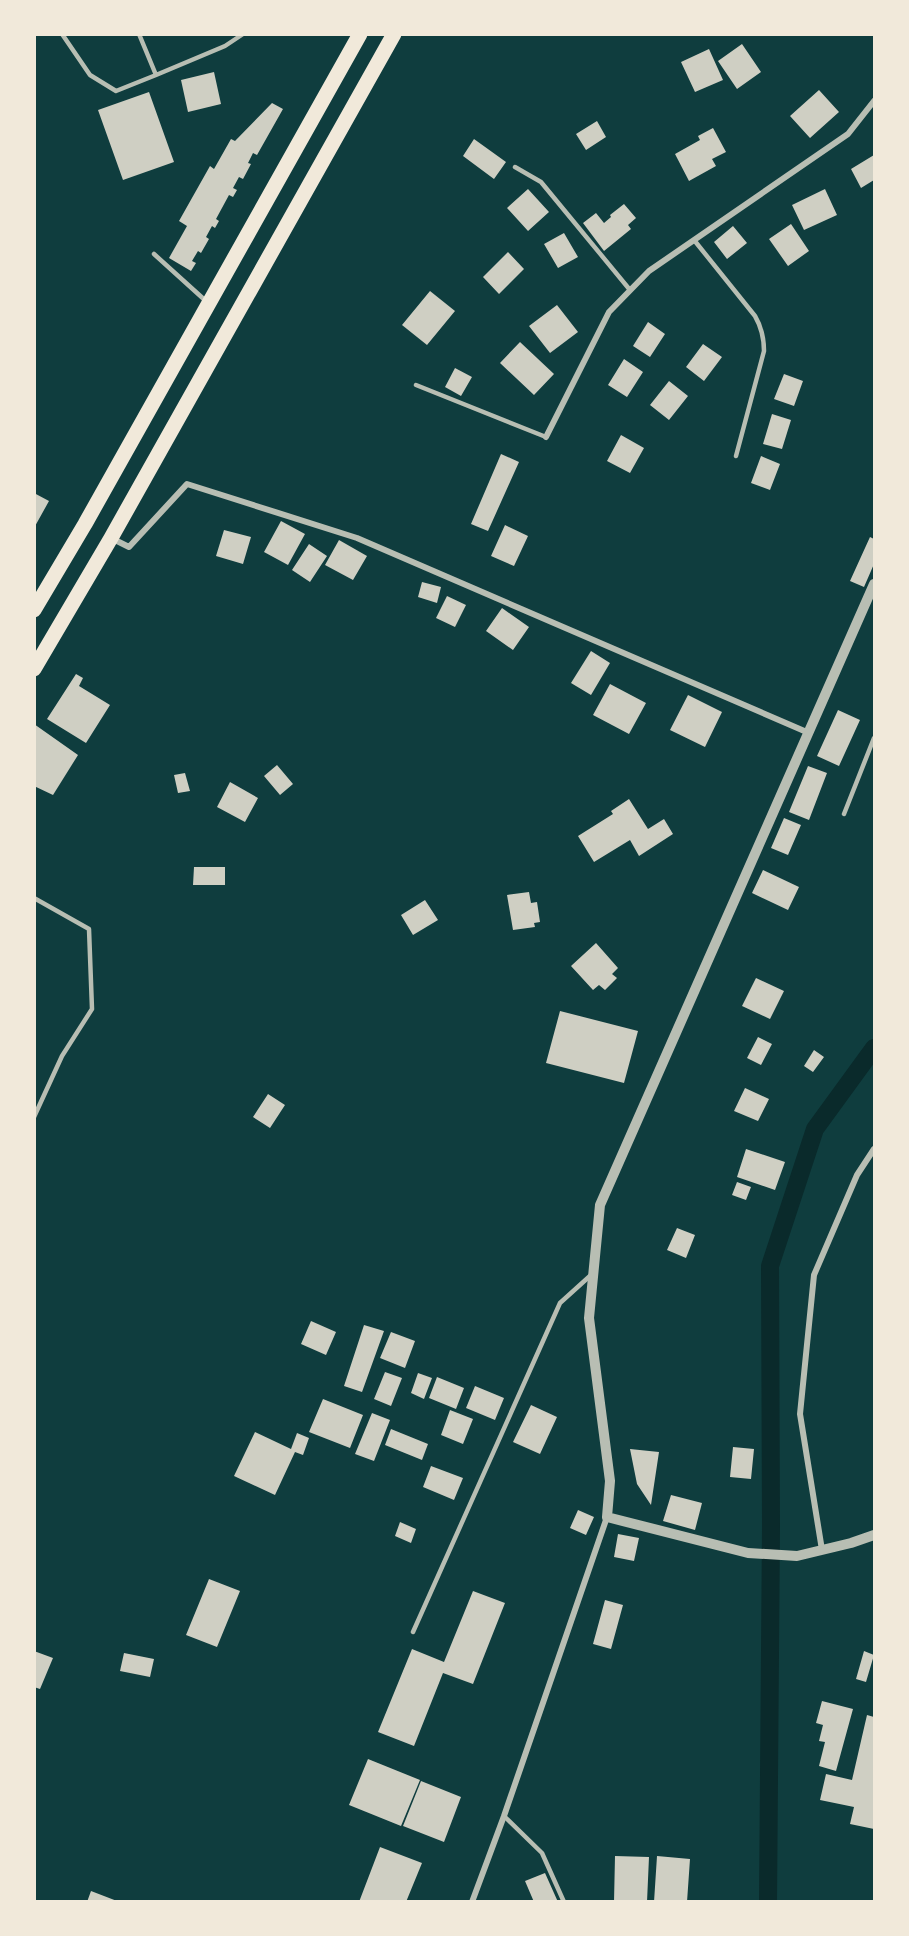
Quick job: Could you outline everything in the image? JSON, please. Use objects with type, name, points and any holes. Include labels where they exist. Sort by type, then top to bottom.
[{"type":"main road","points":[[34,610],[360,34]]},
{"type":"main road","points":[[34,669],[111,538],[394,34]]},
{"type":"street","points":[[546,437],[609,312],[630,290],[649,271],[848,134],[874,101]]},
{"type":"street","points":[[111,538],[129,547],[187,484],[357,538],[809,733]]},
{"type":"street","points":[[472,1902],[607,1517],[610,1481],[589,1318],[600,1206],[874,584]]},
{"type":"street","points":[[822,1550],[800,1414],[814,1275],[857,1175],[874,1149]]},
{"type":"street","points":[[607,1517],[748,1553],[797,1556],[874,1535]]},
{"type":"lane","points":[[62,34],[90,75],[116,91],[225,46],[243,34]]},
{"type":"lane","points":[[138,34],[156,75]]},
{"type":"lane","points":[[515,167],[541,182],[630,290]]},
{"type":"lane","points":[[694,240],[755,316],[761,326],[764,339],[764,351],[736,456]]},
{"type":"lane","points":[[154,254],[209,304]]},
{"type":"lane","points":[[416,385],[546,437]]},
{"type":"lane","points":[[844,814],[874,738]]},
{"type":"lane","points":[[34,898],[89,929],[92,1010],[62,1056],[34,1117]]},
{"type":"lane","points":[[413,1632],[560,1303],[593,1273]]},
{"type":"lane","points":[[504,1816],[542,1853],[564,1902]]},
{"type":"building","points":[[742,44],[761,72],[737,89],[718,61]]},
{"type":"building","points":[[709,49],[723,80],[695,92],[681,62]]},
{"type":"building","points":[[214,72],[221,104],[188,112],[181,80]]},
{"type":"building","points":[[819,90],[839,112],[810,138],[790,116]]},
{"type":"building","points":[[149,92],[174,162],[123,180],[98,110]]},
{"type":"building","points":[[272,103],[283,109],[257,155],[253,153],[248,163],[251,164],[243,179],[239,177],[233,188],[237,190],[233,197],[229,195],[216,219],[219,221],[215,228],[212,226],[206,237],[209,239],[201,253],[198,251],[192,261],[196,263],[191,271],[169,258],[187,226],[179,221],[210,166],[214,169],[231,139],[235,141]]},
{"type":"building","points":[[597,121],[606,137],[586,150],[576,134]]},
{"type":"building","points":[[713,128],[726,152],[712,159],[716,166],[689,181],[675,154],[700,140],[698,136]]},
{"type":"building","points":[[474,139],[506,162],[494,179],[463,156]]},
{"type":"building","points":[[874,155],[874,180],[861,188],[851,169]]},
{"type":"building","points":[[528,189],[549,212],[528,231],[507,208]]},
{"type":"building","points":[[825,189],[837,215],[804,230],[792,205]]},
{"type":"building","points":[[624,204],[636,218],[628,225],[631,229],[604,251],[583,223],[596,213],[604,223]]},
{"type":"building","points":[[791,224],[809,251],[788,266],[769,239]]},
{"type":"building","points":[[733,226],[747,243],[727,259],[714,242]]},
{"type":"building","points":[[564,233],[578,257],[558,268],[544,244]]},
{"type":"building","points":[[508,252],[524,269],[499,294],[483,277]]},
{"type":"building","points":[[430,291],[455,311],[427,345],[402,325]]},
{"type":"building","points":[[557,305],[578,332],[550,353],[529,326]]},
{"type":"building","points":[[648,322],[665,334],[650,357],[633,346]]},
{"type":"building","points":[[520,342],[554,374],[534,395],[500,363]]},
{"type":"building","points":[[703,344],[722,357],[704,381],[686,367]]},
{"type":"building","points":[[624,359],[643,372],[627,397],[608,385]]},
{"type":"building","points":[[455,368],[472,377],[461,396],[445,387]]},
{"type":"building","points":[[784,374],[803,381],[794,406],[774,399]]},
{"type":"building","points":[[669,381],[688,396],[669,420],[650,405]]},
{"type":"building","points":[[772,414],[791,420],[782,449],[763,444]]},
{"type":"building","points":[[621,435],[644,448],[630,473],[607,461]]},
{"type":"building","points":[[501,454],[519,462],[488,531],[471,524]]},
{"type":"building","points":[[761,456],[780,464],[770,490],[751,483]]},
{"type":"building","points":[[34,493],[49,501],[34,528]]},
{"type":"building","points":[[281,521],[305,534],[288,565],[264,552]]},
{"type":"building","points":[[505,525],[528,536],[514,566],[491,556]]},
{"type":"building","points":[[224,530],[251,537],[243,564],[216,556]]},
{"type":"building","points":[[870,537],[874,539],[874,564],[864,587],[850,581]]},
{"type":"building","points":[[339,540],[367,556],[353,580],[325,565]]},
{"type":"building","points":[[309,544],[327,556],[310,582],[292,570]]},
{"type":"building","points":[[422,582],[441,587],[437,603],[418,597]]},
{"type":"building","points":[[447,596],[466,605],[455,627],[436,618]]},
{"type":"building","points":[[502,608],[529,627],[513,650],[486,631]]},
{"type":"building","points":[[591,651],[610,663],[591,695],[571,683]]},
{"type":"building","points":[[76,674],[83,678],[79,686],[110,705],[86,743],[47,719]]},
{"type":"building","points":[[610,684],[646,703],[629,734],[593,715]]},
{"type":"building","points":[[688,695],[722,712],[705,747],[670,730]]},
{"type":"building","points":[[838,710],[860,720],[839,766],[817,756]]},
{"type":"building","points":[[34,724],[78,755],[53,795],[34,786]]},
{"type":"building","points":[[277,765],[293,784],[280,795],[264,776]]},
{"type":"building","points":[[808,766],[827,773],[809,820],[789,812]]},
{"type":"building","points":[[185,773],[190,791],[178,793],[174,775]]},
{"type":"building","points":[[230,782],[258,798],[245,822],[217,807]]},
{"type":"building","points":[[629,799],[648,829],[664,819],[673,834],[639,856],[630,840],[594,862],[578,836],[613,814],[611,811]]},
{"type":"building","points":[[784,818],[801,825],[788,855],[771,848]]},
{"type":"building","points":[[194,867],[225,867],[225,885],[193,885]]},
{"type":"building","points":[[763,870],[799,887],[788,910],[752,893]]},
{"type":"building","points":[[529,892],[531,903],[537,902],[540,922],[534,923],[535,927],[513,930],[507,895]]},
{"type":"building","points":[[425,900],[438,920],[413,935],[401,915]]},
{"type":"building","points":[[596,943],[618,968],[612,974],[617,978],[605,990],[599,985],[593,990],[571,966]]},
{"type":"building","points":[[756,978],[784,991],[770,1019],[742,1006]]},
{"type":"building","points":[[560,1011],[638,1031],[624,1083],[546,1063]]},
{"type":"building","points":[[758,1037],[772,1044],[761,1065],[747,1058]]},
{"type":"building","points":[[814,1050],[824,1057],[813,1072],[804,1066]]},
{"type":"building","points":[[745,1088],[769,1099],[758,1121],[734,1111]]},
{"type":"building","points":[[268,1094],[285,1105],[270,1128],[253,1117]]},
{"type":"building","points":[[746,1149],[785,1162],[775,1190],[737,1177]]},
{"type":"building","points":[[737,1182],[751,1187],[746,1200],[732,1195]]},
{"type":"building","points":[[677,1228],[695,1235],[686,1258],[667,1250]]},
{"type":"building","points":[[311,1321],[336,1332],[326,1355],[301,1344]]},
{"type":"building","points":[[364,1325],[384,1331],[362,1392],[344,1386]]},
{"type":"building","points":[[391,1332],[415,1341],[405,1368],[380,1358]]},
{"type":"building","points":[[385,1372],[402,1378],[391,1406],[374,1399]]},
{"type":"building","points":[[418,1373],[432,1378],[424,1399],[411,1393]]},
{"type":"building","points":[[437,1377],[464,1388],[456,1409],[429,1398]]},
{"type":"building","points":[[475,1386],[504,1398],[495,1420],[466,1408]]},
{"type":"building","points":[[323,1399],[363,1415],[350,1448],[309,1432]]},
{"type":"building","points":[[531,1405],[557,1417],[540,1454],[513,1442]]},
{"type":"building","points":[[450,1410],[473,1419],[463,1444],[441,1435]]},
{"type":"building","points":[[372,1413],[390,1420],[374,1461],[355,1454]]},
{"type":"building","points":[[391,1429],[428,1444],[422,1460],[385,1445]]},
{"type":"building","points":[[255,1432],[291,1449],[297,1433],[309,1438],[303,1455],[295,1452],[275,1495],[234,1476]]},
{"type":"building","points":[[733,1447],[754,1449],[751,1479],[730,1477]]},
{"type":"building","points":[[630,1449],[659,1452],[651,1505],[637,1484]]},
{"type":"building","points":[[431,1466],[463,1478],[454,1500],[423,1487]]},
{"type":"building","points":[[671,1495],[702,1503],[695,1530],[663,1521]]},
{"type":"building","points":[[578,1510],[594,1517],[586,1535],[570,1528]]},
{"type":"building","points":[[400,1522],[416,1529],[411,1543],[395,1536]]},
{"type":"building","points":[[618,1534],[639,1538],[634,1561],[614,1557]]},
{"type":"building","points":[[209,1579],[240,1591],[217,1647],[186,1635]]},
{"type":"building","points":[[473,1591],[505,1603],[473,1684],[443,1673],[414,1746],[378,1732],[412,1649],[444,1662]]},
{"type":"building","points":[[605,1600],[623,1605],[611,1649],[593,1644]]},
{"type":"building","points":[[34,1651],[53,1658],[40,1689],[34,1687]]},
{"type":"building","points":[[864,1651],[874,1655],[866,1682],[856,1679]]},
{"type":"building","points":[[124,1653],[154,1659],[150,1677],[120,1671]]},
{"type":"building","points":[[822,1701],[853,1709],[836,1771],[819,1766],[825,1742],[819,1741],[823,1725],[816,1723]]},
{"type":"building","points":[[867,1715],[874,1717],[874,1829],[850,1824],[854,1807],[820,1800],[826,1774],[852,1780]]},
{"type":"building","points":[[368,1759],[420,1780],[401,1826],[349,1805]]},
{"type":"building","points":[[421,1781],[461,1797],[444,1842],[403,1826]]},
{"type":"building","points":[[380,1847],[422,1863],[406,1902],[359,1902]]},
{"type":"building","points":[[615,1856],[649,1857],[647,1902],[614,1902]]},
{"type":"building","points":[[657,1856],[690,1859],[687,1902],[654,1902]]},
{"type":"building","points":[[545,1873],[558,1902],[534,1902],[525,1881]]},
{"type":"building","points":[[91,1891],[117,1901],[117,1902],[87,1902]]},
{"type":"waterway","points":[[768,1902],[771,1527],[770,1266],[815,1129],[874,1048]]}]
